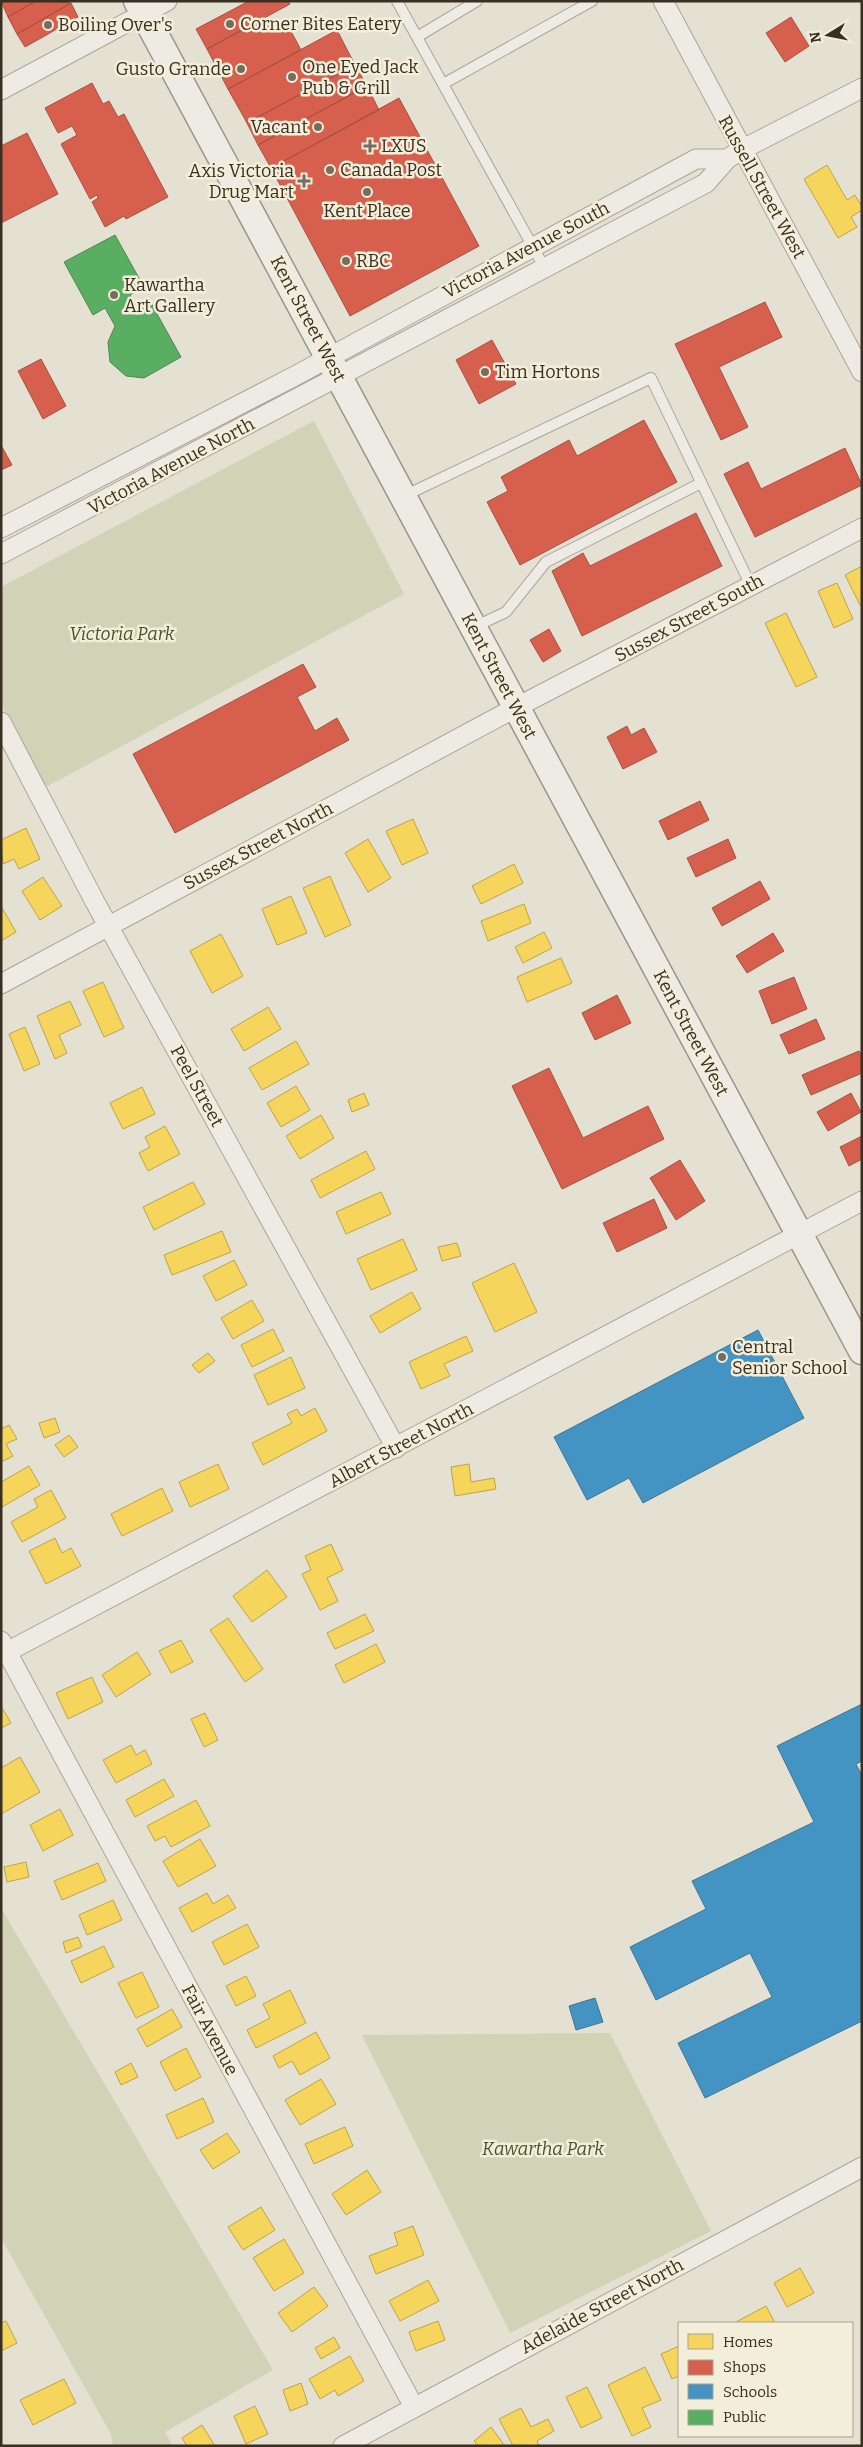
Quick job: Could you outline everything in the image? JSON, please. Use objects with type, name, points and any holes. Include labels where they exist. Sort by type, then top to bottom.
[{"type":"main road","name":"Kent Street West","points":[[140,8],[335,367],[515,708],[862,1351]]},
{"type":"street","points":[[1,90],[140,8],[167,1]]},
{"type":"street","name":"Russell Street West","points":[[663,1],[734,154],[862,372]]},
{"type":"street","name":"Victoria Avenue South","points":[[335,367],[544,267],[706,183],[734,154],[862,88]]},
{"type":"street","name":"Victoria Avenue South","points":[[335,367],[531,246],[696,159],[734,154]]},
{"type":"street","name":"Victoria Avenue North","points":[[1,528],[335,367]]},
{"type":"street","name":"Victoria Avenue North","points":[[1,554],[335,367]]},
{"type":"street","name":"Sussex Street South","points":[[515,708],[862,528]]},
{"type":"street","name":"Sussex Street North","points":[[1,984],[515,708]]},
{"type":"street","name":"Peel Street","points":[[1,722],[109,926],[396,1448]]},
{"type":"street","name":"Albert Street North","points":[[3,1649],[396,1448],[862,1201]]},
{"type":"street","name":"Fair Avenue","points":[[3,1649],[414,2407]]},
{"type":"street","name":"Adelaide Street North","points":[[343,2446],[862,2167]]},
{"type":"lane","points":[[397,1],[544,267]]},
{"type":"lane","points":[[417,37],[477,1]]},
{"type":"lane","points":[[443,84],[592,1]]},
{"type":"lane","points":[[403,497],[652,378],[751,586]]},
{"type":"lane","points":[[473,628],[506,612],[546,562],[701,482]]},
{"type":"green space","name":"Victoria Park","points":[[314,421],[404,594],[46,787],[1,704],[1,587]]},
{"type":"green space","points":[[1,1908],[273,2370],[165,2432],[173,2446],[113,2446],[111,2434],[1,2238]]},
{"type":"green space","name":"Kawartha Park","points":[[610,2033],[711,2231],[510,2333],[362,2035]]},
{"type":"building: Homes","points":[[827,165],[847,200],[855,195],[862,207],[862,210],[851,217],[857,227],[838,238],[804,179]]},
{"type":"building: Homes","points":[[862,566],[862,604],[860,605],[845,575]]},
{"type":"building: Homes","points":[[837,583],[853,619],[834,628],[818,591]]},
{"type":"building: Homes","points":[[786,613],[817,677],[796,687],[765,623]]},
{"type":"building: Homes","points":[[413,819],[428,853],[402,865],[386,831]]},
{"type":"building: Homes","points":[[26,828],[40,859],[19,869],[14,859],[3,864],[1,840]]},
{"type":"building: Homes","points":[[368,839],[391,878],[368,892],[345,853]]},
{"type":"building: Homes","points":[[514,864],[523,883],[481,904],[472,886]]},
{"type":"building: Homes","points":[[330,876],[351,925],[325,937],[303,888]]},
{"type":"building: Homes","points":[[43,877],[62,906],[40,920],[22,891]]},
{"type":"building: Homes","points":[[291,896],[307,933],[277,945],[262,909]]},
{"type":"building: Homes","points":[[524,904],[531,923],[488,941],[481,921]]},
{"type":"building: Homes","points":[[1,906],[16,932],[1,941]]},
{"type":"building: Homes","points":[[544,932],[552,948],[523,963],[515,947]]},
{"type":"building: Homes","points":[[221,934],[243,976],[212,993],[190,951]]},
{"type":"building: Homes","points":[[561,958],[572,983],[527,1002],[517,977]]},
{"type":"building: Homes","points":[[103,982],[124,1028],[104,1037],[83,991]]},
{"type":"building: Homes","points":[[70,1001],[81,1025],[59,1035],[67,1053],[55,1059],[37,1016]]},
{"type":"building: Homes","points":[[268,1007],[281,1029],[244,1051],[231,1029]]},
{"type":"building: Homes","points":[[25,1027],[40,1064],[24,1071],[9,1034]]},
{"type":"building: Homes","points":[[296,1041],[309,1064],[262,1090],[249,1068]]},
{"type":"building: Homes","points":[[296,1086],[310,1110],[281,1127],[267,1103]]},
{"type":"building: Homes","points":[[142,1087],[155,1114],[123,1129],[110,1103]]},
{"type":"building: Homes","points":[[364,1093],[369,1105],[352,1112],[348,1100]]},
{"type":"building: Homes","points":[[321,1115],[334,1138],[300,1159],[286,1136]]},
{"type":"building: Homes","points":[[165,1126],[180,1154],[148,1171],[139,1153],[150,1147],[145,1137]]},
{"type":"building: Homes","points":[[366,1151],[375,1169],[320,1198],[311,1180]]},
{"type":"building: Homes","points":[[193,1182],[205,1204],[154,1230],[143,1207]]},
{"type":"building: Homes","points":[[381,1192],[391,1214],[346,1234],[336,1212]]},
{"type":"building: Homes","points":[[222,1231],[231,1252],[172,1275],[164,1255]]},
{"type":"building: Homes","points":[[403,1239],[417,1270],[371,1290],[357,1259]]},
{"type":"building: Homes","points":[[457,1243],[461,1256],[442,1261],[438,1247]]},
{"type":"building: Homes","points":[[234,1260],[247,1285],[216,1301],[203,1276]]},
{"type":"building: Homes","points":[[514,1263],[537,1312],[495,1332],[472,1283]]},
{"type":"building: Homes","points":[[412,1292],[421,1309],[380,1333],[370,1316]]},
{"type":"building: Homes","points":[[252,1300],[264,1321],[233,1339],[221,1318]]},
{"type":"building: Homes","points":[[273,1329],[284,1351],[252,1367],[241,1345]]},
{"type":"building: Homes","points":[[466,1336],[473,1351],[444,1364],[450,1376],[421,1389],[409,1362]]},
{"type":"building: Homes","points":[[208,1353],[215,1361],[199,1373],[192,1365]]},
{"type":"building: Homes","points":[[291,1357],[305,1388],[268,1405],[254,1375]]},
{"type":"building: Homes","points":[[315,1408],[327,1431],[263,1465],[252,1443],[292,1423],[287,1414],[297,1409],[301,1416]]},
{"type":"building: Homes","points":[[55,1418],[60,1432],[44,1438],[39,1423]]},
{"type":"building: Homes","points":[[9,1425],[17,1439],[6,1444],[13,1456],[1,1462],[1,1429]]},
{"type":"building: Homes","points":[[69,1435],[78,1447],[64,1457],[55,1445]]},
{"type":"building: Homes","points":[[218,1464],[229,1489],[190,1507],[179,1482]]},
{"type":"building: Homes","points":[[469,1464],[471,1482],[494,1478],[496,1489],[455,1496],[451,1467]]},
{"type":"building: Homes","points":[[29,1466],[40,1485],[2,1507],[1,1482]]},
{"type":"building: Homes","points":[[162,1488],[173,1511],[122,1536],[111,1514]]},
{"type":"building: Homes","points":[[51,1490],[66,1518],[22,1542],[11,1522],[38,1507],[34,1499]]},
{"type":"building: Homes","points":[[55,1538],[62,1553],[71,1548],[81,1566],[46,1584],[29,1551]]},
{"type":"building: Homes","points":[[331,1544],[343,1570],[327,1578],[338,1601],[320,1610],[302,1574],[311,1570],[305,1556]]},
{"type":"building: Homes","points":[[267,1570],[287,1597],[252,1622],[233,1596]]},
{"type":"building: Homes","points":[[365,1614],[374,1631],[335,1649],[327,1633]]},
{"type":"building: Homes","points":[[228,1618],[263,1669],[245,1682],[210,1630]]},
{"type":"building: Homes","points":[[181,1640],[193,1662],[171,1673],[159,1651]]},
{"type":"building: Homes","points":[[376,1644],[385,1662],[344,1683],[335,1665]]},
{"type":"building: Homes","points":[[137,1652],[151,1674],[116,1697],[102,1675]]},
{"type":"building: Homes","points":[[92,1677],[103,1702],[68,1719],[56,1693]]},
{"type":"building: Homes","points":[[1,1706],[11,1723],[1,1728]]},
{"type":"building: Homes","points":[[205,1713],[218,1740],[204,1747],[191,1719]]},
{"type":"building: Homes","points":[[131,1745],[136,1755],[145,1750],[152,1764],[116,1783],[103,1760]]},
{"type":"building: Homes","points":[[20,1757],[40,1792],[1,1814],[1,1768]]},
{"type":"building: Homes","points":[[164,1779],[174,1796],[135,1817],[126,1800]]},
{"type":"building: Homes","points":[[196,1800],[210,1826],[171,1847],[165,1836],[155,1841],[147,1826]]},
{"type":"building: Homes","points":[[60,1809],[73,1835],[43,1851],[30,1825]]},
{"type":"building: Homes","points":[[200,1839],[216,1866],[178,1887],[163,1861]]},
{"type":"building: Homes","points":[[26,1862],[29,1877],[7,1882],[4,1867]]},
{"type":"building: Homes","points":[[98,1863],[106,1881],[62,1900],[54,1881]]},
{"type":"building: Homes","points":[[207,1893],[213,1904],[228,1895],[236,1908],[192,1932],[179,1908]]},
{"type":"building: Homes","points":[[113,1900],[122,1920],[87,1935],[79,1915]]},
{"type":"building: Homes","points":[[247,1924],[259,1947],[224,1965],[212,1942]]},
{"type":"building: Homes","points":[[78,1937],[82,1947],[66,1953],[63,1942]]},
{"type":"building: Homes","points":[[104,1946],[114,1967],[81,1983],[71,1961]]},
{"type":"building: Homes","points":[[142,1972],[159,2007],[136,2018],[118,1983]]},
{"type":"building: Homes","points":[[246,1976],[256,1996],[236,2006],[226,1986]]},
{"type":"building: Homes","points":[[290,1990],[306,2023],[256,2048],[247,2030],[270,2018],[263,2004]]},
{"type":"building: Homes","points":[[172,2009],[182,2027],[147,2047],[137,2029]]},
{"type":"building: Homes","points":[[316,2032],[330,2058],[300,2075],[292,2061],[279,2068],[273,2056]]},
{"type":"building: Homes","points":[[186,2048],[201,2077],[175,2091],[160,2062]]},
{"type":"building: Homes","points":[[131,2063],[138,2077],[121,2085],[115,2072]]},
{"type":"building: Homes","points":[[321,2079],[336,2104],[300,2125],[285,2100]]},
{"type":"building: Homes","points":[[203,2098],[214,2122],[177,2139],[166,2115]]},
{"type":"building: Homes","points":[[345,2127],[353,2146],[314,2164],[305,2144]]},
{"type":"building: Homes","points":[[227,2133],[240,2152],[213,2169],[200,2150]]},
{"type":"building: Homes","points":[[367,2170],[381,2192],[346,2215],[332,2194]]},
{"type":"building: Homes","points":[[261,2207],[275,2230],[243,2250],[228,2227]]},
{"type":"building: Homes","points":[[413,2226],[424,2255],[376,2274],[369,2256],[398,2245],[394,2233]]},
{"type":"building: Homes","points":[[284,2239],[304,2273],[274,2291],[253,2258]]},
{"type":"building: Homes","points":[[800,2268],[814,2293],[787,2307],[774,2283]]},
{"type":"building: Homes","points":[[428,2280],[439,2301],[400,2321],[389,2301]]},
{"type":"building: Homes","points":[[314,2287],[328,2306],[292,2332],[278,2313]]},
{"type":"building: Homes","points":[[766,2306],[774,2322],[736,2322]]},
{"type":"building: Homes","points":[[6,2321],[17,2343],[1,2351],[1,2323]]},
{"type":"building: Homes","points":[[438,2321],[445,2340],[416,2351],[409,2332]]},
{"type":"building: Homes","points":[[334,2337],[340,2348],[321,2359],[315,2348]]},
{"type":"building: Homes","points":[[678,2346],[678,2376],[672,2379],[661,2354]]},
{"type":"building: Homes","points":[[350,2356],[364,2381],[338,2396],[335,2390],[320,2399],[309,2379]]},
{"type":"building: Homes","points":[[645,2367],[661,2400],[642,2408],[651,2427],[632,2436],[608,2385]]},
{"type":"building: Homes","points":[[64,2379],[76,2403],[33,2425],[20,2400]]},
{"type":"building: Homes","points":[[301,2383],[308,2404],[290,2411],[283,2390]]},
{"type":"building: Homes","points":[[587,2387],[602,2418],[581,2428],[566,2397]]},
{"type":"building: Homes","points":[[255,2406],[268,2434],[246,2444],[234,2416]]},
{"type":"building: Homes","points":[[521,2408],[531,2427],[548,2419],[554,2431],[537,2441],[539,2446],[513,2446],[499,2419]]},
{"type":"building: Homes","points":[[202,2425],[215,2446],[187,2446],[182,2438]]},
{"type":"building: Homes","points":[[491,2427],[505,2446],[478,2446],[474,2441]]},
{"type":"building: Shops","points":[[1,1],[36,1],[8,17]]},
{"type":"building: Shops","points":[[36,1],[71,3],[17,34],[8,17]]},
{"type":"building: Shops","name":"Corner Bites Eatery","points":[[249,1],[288,1],[290,4],[207,49],[196,29]]},
{"type":"building: Shops","name":"Boiling Over's","points":[[71,3],[78,17],[25,47],[17,34]]},
{"type":"building: Shops","points":[[791,17],[809,46],[785,62],[766,33]]},
{"type":"building: Shops","name":"Gusto Grande","points":[[264,18],[269,28],[285,20],[301,50],[228,89],[207,49]]},
{"type":"building: Shops","name":"One Eyed Jack Pub & Grill","points":[[337,30],[355,65],[247,123],[228,89]]},
{"type":"building: Shops","name":"Vacant","points":[[355,65],[367,86],[258,145],[247,123]]},
{"type":"building: Shops","points":[[92,83],[103,104],[109,101],[118,117],[124,114],[168,197],[126,219],[124,216],[105,227],[92,202],[98,198],[97,195],[90,199],[61,144],[77,135],[72,126],[58,133],[45,108]]},
{"type":"building: Shops","name":"Vacant","points":[[367,86],[379,110],[271,168],[258,145]]},
{"type":"building: Shops","name":"Kent Place","points":[[399,98],[479,246],[350,316],[271,168]]},
{"type":"building: Shops","points":[[27,133],[58,194],[1,223],[1,146]]},
{"type":"building: Shops","points":[[765,302],[782,337],[719,367],[748,427],[721,440],[675,344]]},
{"type":"building: Shops","name":"Tim Hortons","points":[[492,340],[516,384],[479,404],[456,360]]},
{"type":"building: Shops","points":[[41,359],[66,406],[43,419],[18,371]]},
{"type":"building: Shops","points":[[644,420],[677,482],[520,565],[487,502],[508,491],[501,477],[569,440],[577,456]]},
{"type":"building: Shops","points":[[1,445],[12,465],[1,470]]},
{"type":"building: Shops","points":[[845,448],[862,485],[755,537],[724,474],[748,462],[761,489]]},
{"type":"building: Shops","points":[[696,513],[722,566],[582,636],[552,571],[583,553],[590,566]]},
{"type":"building: Shops","points":[[549,629],[561,651],[543,662],[530,640]]},
{"type":"building: Shops","points":[[303,664],[316,687],[297,697],[315,731],[337,718],[349,740],[175,833],[133,754]]},
{"type":"building: Shops","points":[[627,726],[631,735],[644,728],[657,752],[623,769],[607,737]]},
{"type":"building: Shops","points":[[700,801],[709,820],[668,840],[659,821]]},
{"type":"building: Shops","points":[[728,839],[736,858],[696,877],[687,858]]},
{"type":"building: Shops","points":[[760,881],[770,899],[722,926],[712,908]]},
{"type":"building: Shops","points":[[773,933],[784,951],[747,973],[736,956]]},
{"type":"building: Shops","points":[[794,977],[807,1009],[772,1024],[759,991]]},
{"type":"building: Shops","points":[[617,995],[631,1023],[595,1040],[582,1013]]},
{"type":"building: Shops","points":[[816,1019],[825,1039],[789,1054],[780,1035]]},
{"type":"building: Shops","points":[[859,1051],[862,1056],[862,1073],[811,1095],[802,1075]]},
{"type":"building: Shops","points":[[549,1068],[583,1138],[648,1106],[664,1139],[562,1189],[512,1086]]},
{"type":"building: Shops","points":[[851,1093],[861,1112],[828,1131],[817,1112]]},
{"type":"building: Shops","points":[[862,1136],[862,1159],[849,1166],[840,1147]]},
{"type":"building: Shops","points":[[680,1160],[705,1201],[676,1220],[650,1178]]},
{"type":"building: Shops","points":[[654,1199],[667,1228],[617,1252],[603,1223]]},
{"type":"building: Schools","points":[[758,1330],[804,1418],[643,1503],[629,1478],[587,1500],[554,1437]]},
{"type":"building: Schools","points":[[862,1704],[862,1761],[856,1764],[862,1776],[862,2021],[705,2098],[678,2043],[772,1997],[750,1953],[656,2000],[630,1947],[706,1909],[692,1881],[814,1822],[777,1746]]},
{"type":"building: Schools","points":[[595,1998],[603,2022],[576,2030],[569,2006]]},
{"type":"building: Public","points":[[115,235],[144,287],[130,295],[139,310],[151,303],[181,357],[144,378],[126,376],[110,362],[108,342],[115,326],[105,308],[93,315],[64,262]]},
{"type":"place","name":"Corner Bites Eatery","points":[[230,24]]},
{"type":"place","name":"Boiling Over's","points":[[48,25]]},
{"type":"place","name":"Gusto Grande","points":[[241,69]]},
{"type":"place","name":"One Eyed Jack Pub & Grill","points":[[292,77]]},
{"type":"place","name":"Vacant","points":[[318,127]]},
{"type":"place","name":"LXUS","points":[[370,146]]},
{"type":"place","name":"Canada Post","points":[[330,170]]},
{"type":"place","name":"Axis Victoria Drug Mart","points":[[304,181]]},
{"type":"place","name":"Kent Place","points":[[367,192]]},
{"type":"place","name":"RBC","points":[[346,261]]},
{"type":"place","name":"Kawartha Art Gallery","points":[[114,295]]},
{"type":"place","name":"Tim Hortons","points":[[485,372]]},
{"type":"place","name":"Central Senior School","points":[[722,1357]]}]
